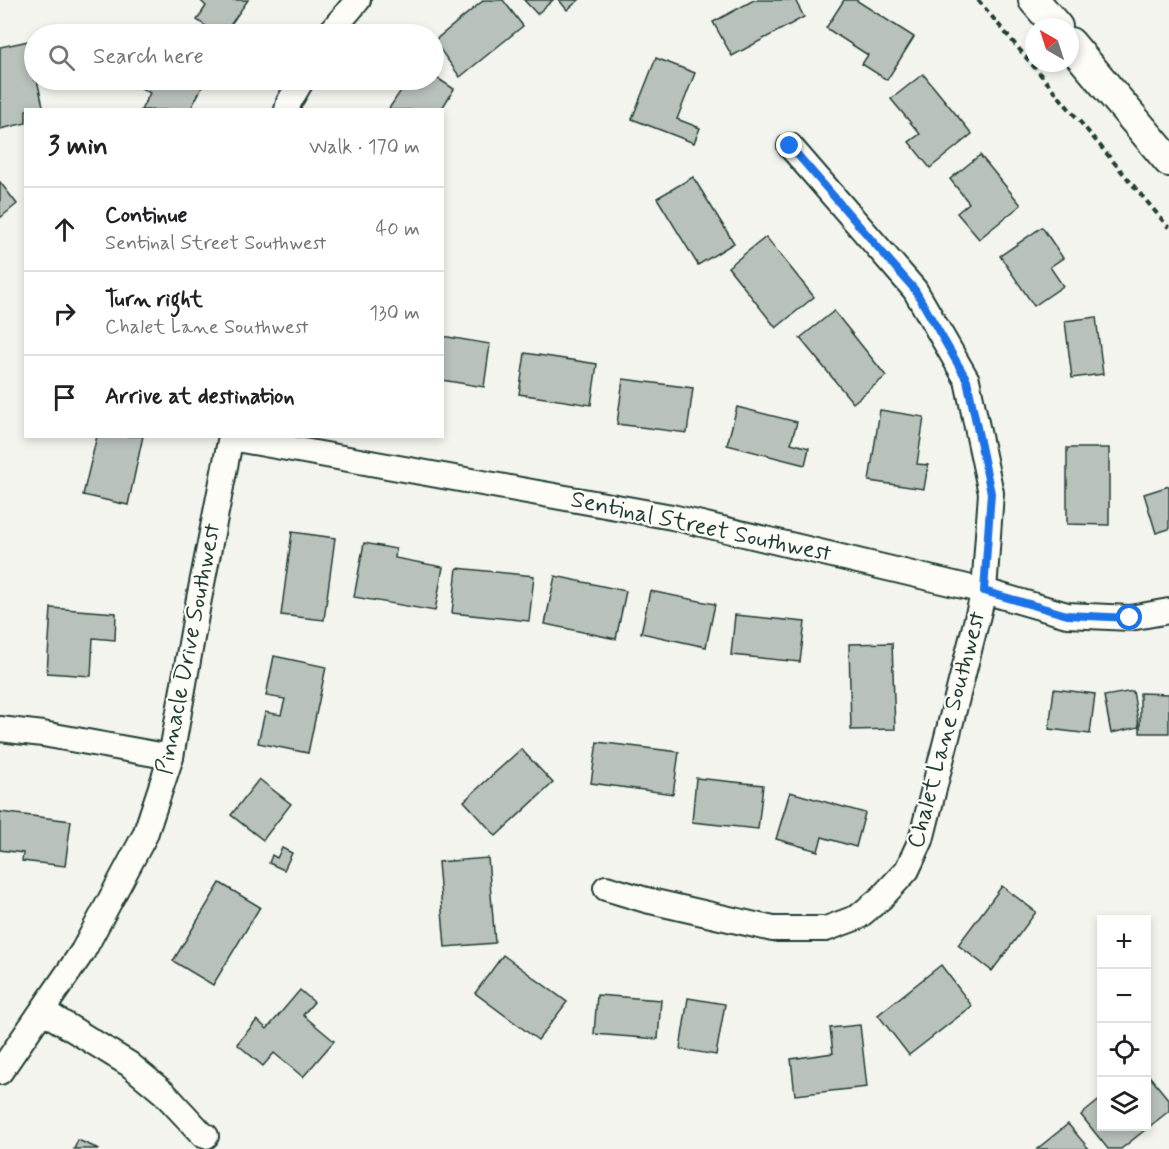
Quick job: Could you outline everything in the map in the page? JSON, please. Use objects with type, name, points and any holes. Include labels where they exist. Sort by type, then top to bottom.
[{"type":"street","points":[[338,24],[358,0]]},
{"type":"street","points":[[1034,0],[1049,18]]},
{"type":"street","points":[[1079,54],[1169,161]]},
{"type":"street","points":[[288,108],[296,90]]},
{"type":"street","name":"Chalet Lane Southwest","points":[[606,888],[646,900],[773,929],[826,929],[858,917],[881,898],[907,870],[921,840],[984,591],[991,493],[967,380],[915,290],[790,146]]},
{"type":"street","name":"Pinnacle Drive Southwest","points":[[0,1072],[83,951],[145,835],[171,757],[231,438]]},
{"type":"street","name":"Sentinal Street Southwest","points":[[237,438],[672,517],[984,591],[1067,615],[1130,618],[1169,611]]},
{"type":"street","points":[[0,729],[43,734],[171,757]]},
{"type":"street","points":[[43,1011],[129,1064],[164,1093],[206,1136]]},
{"type":"path","points":[[978,0],[1169,228]]},
{"type":"building","points":[[200,0],[248,0],[231,24],[203,24],[197,20],[206,6]]},
{"type":"building","points":[[484,0],[503,0],[523,26],[460,77],[444,55],[444,33]]},
{"type":"building","points":[[524,0],[553,0],[537,14]]},
{"type":"building","points":[[559,0],[579,0],[567,10]]},
{"type":"building","points":[[754,0],[795,0],[804,17],[732,56],[713,22]]},
{"type":"building","points":[[844,0],[856,0],[914,37],[887,80],[862,64],[868,55],[826,28]]},
{"type":"building","points":[[24,42],[24,90],[39,90],[44,108],[24,108],[24,123],[0,129],[0,47]]},
{"type":"building","points":[[656,58],[695,73],[677,119],[700,128],[694,143],[632,119]]},
{"type":"building","points":[[923,74],[972,134],[930,168],[909,142],[920,134],[891,99]]},
{"type":"building","points":[[444,82],[454,89],[442,108],[389,108],[401,90],[444,90]]},
{"type":"building","points":[[144,90],[201,90],[191,108],[142,108],[150,93]]},
{"type":"building","points":[[980,155],[1021,205],[979,239],[957,213],[969,203],[950,179]]},
{"type":"building","points":[[693,177],[734,243],[698,265],[657,198]]},
{"type":"building","points":[[0,182],[17,204],[0,218]]},
{"type":"building","points":[[1042,227],[1063,258],[1050,267],[1063,286],[1034,306],[1000,256]]},
{"type":"building","points":[[766,237],[814,297],[776,328],[728,267]]},
{"type":"building","points":[[834,311],[886,376],[853,403],[800,338]]},
{"type":"building","points":[[1096,317],[1103,374],[1072,378],[1065,321]]},
{"type":"building","points":[[444,336],[490,344],[484,387],[444,380]]},
{"type":"building","points":[[525,353],[597,364],[591,405],[519,394]]},
{"type":"building","points":[[623,379],[693,388],[687,433],[617,424]]},
{"type":"building","points":[[737,407],[797,422],[791,443],[809,448],[805,465],[727,445]]},
{"type":"building","points":[[880,410],[924,417],[917,464],[928,465],[924,489],[869,481]]},
{"type":"building","points":[[97,438],[143,438],[128,505],[83,495]]},
{"type":"building","points":[[1067,448],[1109,448],[1109,525],[1067,524]]},
{"type":"building","points":[[1169,486],[1169,529],[1156,533],[1144,494]]},
{"type":"building","points":[[292,532],[335,538],[324,620],[281,615]]},
{"type":"building","points":[[364,543],[396,549],[395,558],[443,567],[435,611],[354,597]]},
{"type":"building","points":[[457,568],[534,576],[529,621],[452,613]]},
{"type":"building","points":[[555,576],[626,591],[616,639],[545,624]]},
{"type":"building","points":[[650,591],[715,604],[706,647],[641,633]]},
{"type":"building","points":[[51,608],[116,613],[115,640],[93,638],[91,676],[47,673]]},
{"type":"building","points":[[735,615],[805,622],[800,662],[731,655]]},
{"type":"building","points":[[892,643],[895,729],[851,730],[849,644]]},
{"type":"building","points":[[274,656],[326,667],[308,753],[258,743],[265,712],[281,715],[285,699],[266,696]]},
{"type":"building","points":[[1054,689],[1095,694],[1090,734],[1049,729]]},
{"type":"building","points":[[1133,691],[1139,727],[1111,733],[1104,696]]},
{"type":"building","points":[[1140,693],[1169,694],[1169,733],[1140,733]]},
{"type":"building","points":[[597,742],[679,752],[673,794],[591,783]]},
{"type":"building","points":[[521,749],[553,783],[496,836],[464,801]]},
{"type":"building","points":[[696,778],[763,785],[758,829],[692,822]]},
{"type":"building","points":[[259,779],[291,804],[263,840],[231,815]]},
{"type":"building","points":[[790,792],[865,813],[856,847],[822,837],[818,851],[776,839]]},
{"type":"building","points":[[0,812],[71,821],[65,866],[22,861],[23,853],[0,850]]},
{"type":"building","points":[[282,848],[292,853],[284,870],[269,863],[272,855],[277,858]]},
{"type":"building","points":[[488,858],[495,943],[445,947],[438,862]]},
{"type":"building","points":[[220,883],[260,907],[213,985],[173,961]]},
{"type":"building","points":[[1002,886],[1036,912],[992,971],[958,945]]},
{"type":"building","points":[[503,955],[567,1002],[538,1040],[475,993]]},
{"type":"building","points":[[941,965],[972,1006],[909,1055],[878,1015]]},
{"type":"building","points":[[300,990],[314,1002],[303,1015],[334,1041],[303,1077],[274,1053],[263,1066],[237,1044],[257,1020],[267,1029]]},
{"type":"building","points":[[597,995],[661,1000],[658,1039],[594,1034]]},
{"type":"building","points":[[688,998],[725,1004],[716,1055],[680,1049]]},
{"type":"building","points":[[860,1025],[867,1087],[795,1095],[791,1059],[833,1053],[830,1028]]},
{"type":"building","points":[[1151,1078],[1169,1100],[1169,1111],[1151,1125]]},
{"type":"building","points":[[1097,1102],[1097,1131],[1144,1131],[1121,1149],[1108,1149],[1081,1115]]},
{"type":"building","points":[[1068,1124],[1089,1149],[1037,1149]]},
{"type":"building","points":[[78,1140],[99,1149],[74,1149]]},
{"type":"route","points":[[790,146],[915,290],[967,380],[991,493],[984,591],[1067,615],[1130,618]]}]
